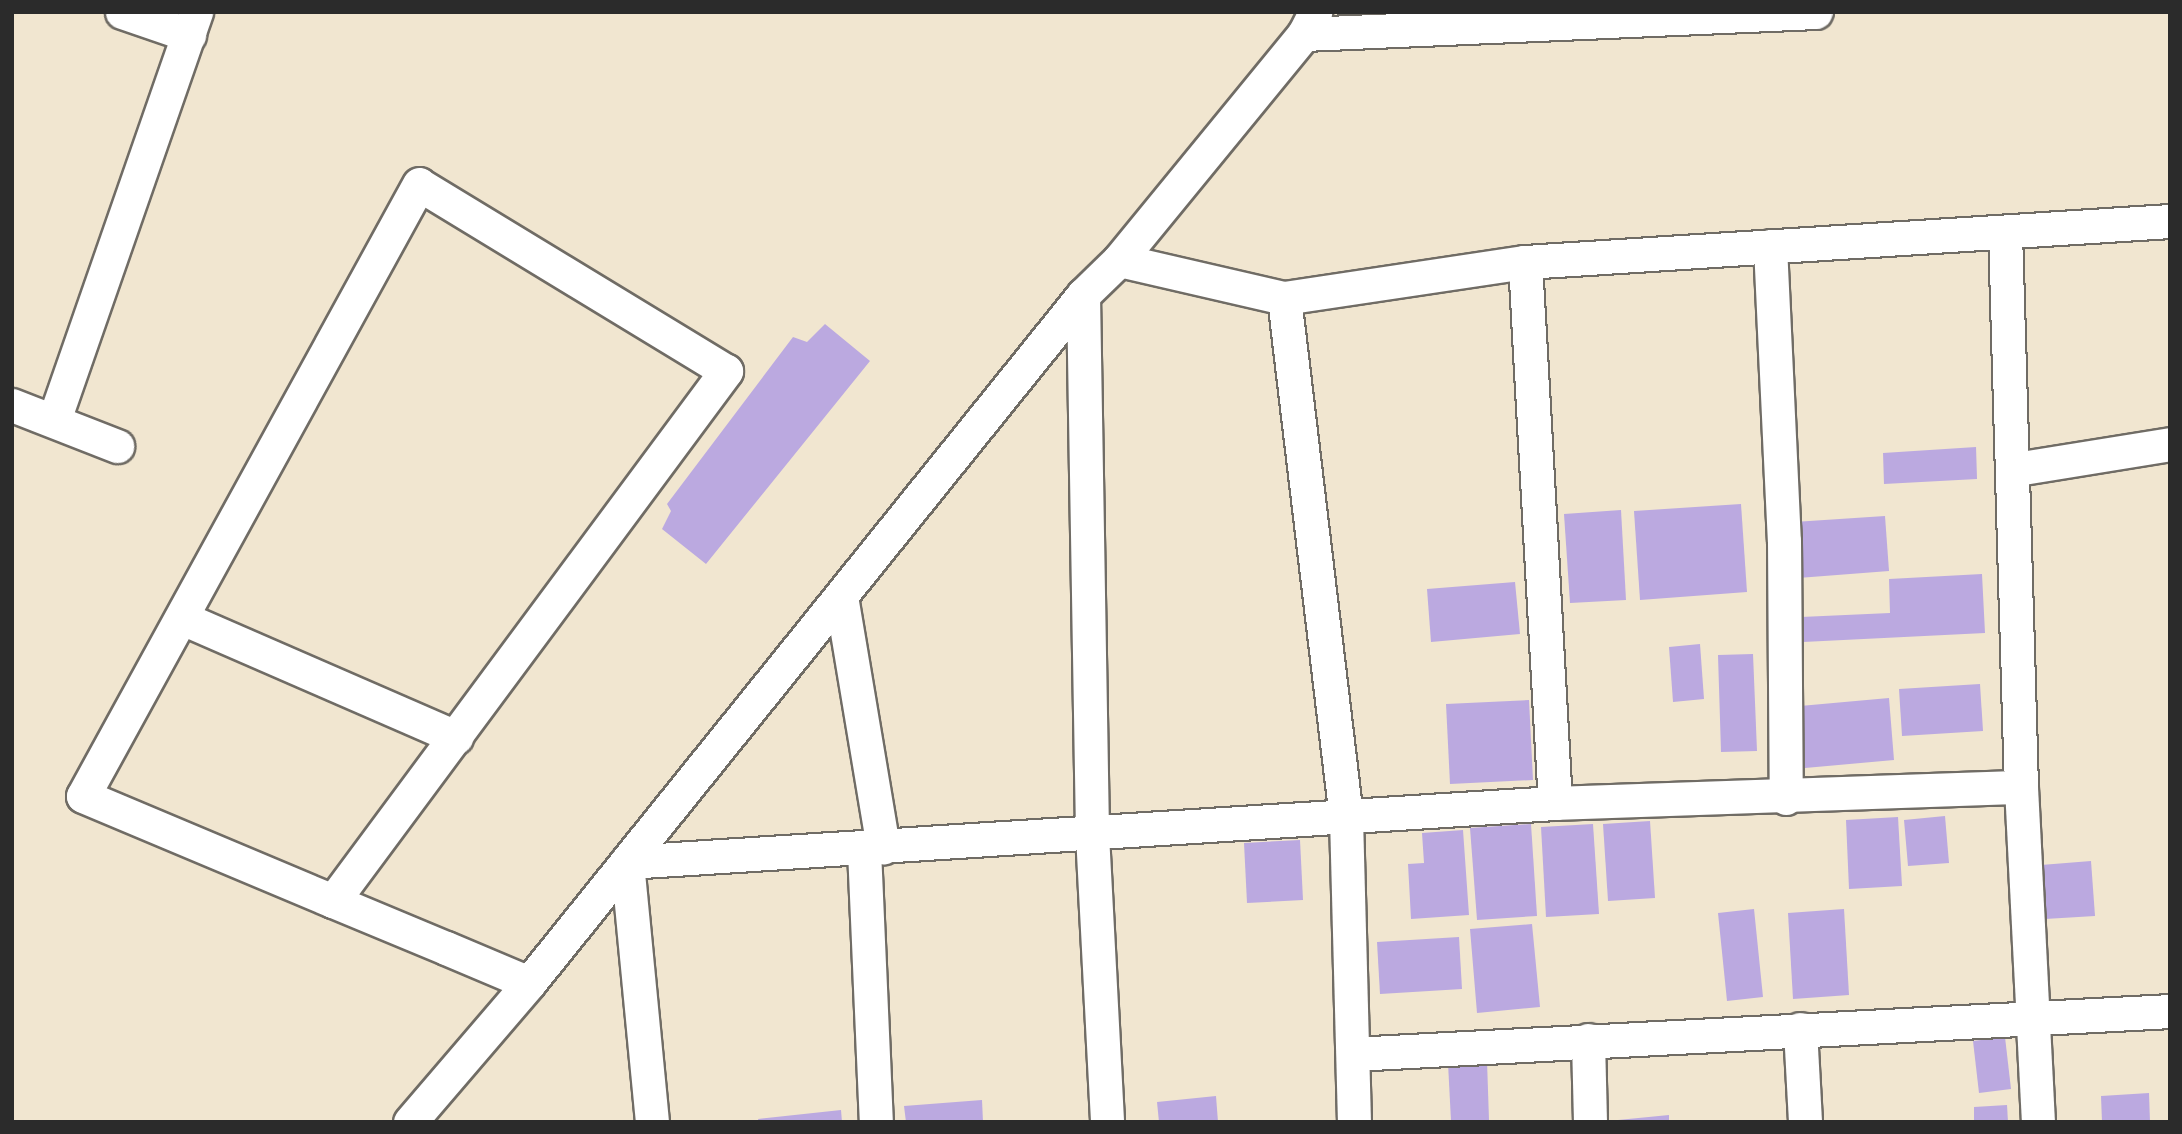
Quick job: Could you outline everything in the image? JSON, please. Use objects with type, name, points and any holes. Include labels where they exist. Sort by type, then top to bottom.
[{"type":"street","points":[[54,420],[193,23],[122,12]]},
{"type":"street","points":[[410,1122],[529,984],[1083,295],[1119,260],[1310,23],[1340,12]]},
{"type":"street","points":[[1310,23],[1816,12]]},
{"type":"street","points":[[333,901],[726,371],[419,184],[83,796],[529,984]]},
{"type":"street","points":[[1119,260],[1284,298],[1525,262],[2170,221]]},
{"type":"street","points":[[2005,232],[2016,469],[2021,787],[2035,1016],[2038,1122]]},
{"type":"street","points":[[1770,246],[1771,365],[1784,541],[1786,798]]},
{"type":"street","points":[[1525,262],[1555,803]]},
{"type":"street","points":[[1083,295],[1092,834],[1107,1122]]},
{"type":"street","points":[[1284,298],[1346,817],[1354,1122]]},
{"type":"street","points":[[12,405],[117,446]]},
{"type":"street","points":[[2016,469],[2170,444]]},
{"type":"street","points":[[841,596],[873,849],[876,1122]]},
{"type":"street","points":[[182,618],[456,737]]},
{"type":"street","points":[[627,862],[873,849],[1555,803],[1786,798],[2021,787]]},
{"type":"street","points":[[627,862],[652,1122]]},
{"type":"street","points":[[1353,1054],[2035,1016],[2170,1011]]},
{"type":"street","points":[[1800,1029],[1805,1122]]},
{"type":"street","points":[[1588,1040],[1590,1122]]},
{"type":"building","points":[[825,324],[870,361],[706,564],[662,529],[671,511],[667,504],[793,337],[807,342]]},
{"type":"building","points":[[1976,447],[1977,479],[1884,484],[1883,453]]},
{"type":"building","points":[[1741,504],[1747,592],[1640,600],[1634,511]]},
{"type":"building","points":[[1621,510],[1626,600],[1570,603],[1564,514]]},
{"type":"building","points":[[1885,516],[1889,571],[1798,578],[1794,522]]},
{"type":"building","points":[[1982,574],[1985,633],[1803,642],[1801,617],[1890,613],[1889,579]]},
{"type":"building","points":[[1515,582],[1520,634],[1431,642],[1427,589]]},
{"type":"building","points":[[1700,644],[1704,699],[1673,702],[1669,647]]},
{"type":"building","points":[[1753,654],[1757,751],[1721,752],[1718,655]]},
{"type":"building","points":[[1980,684],[1983,731],[1902,736],[1899,689]]},
{"type":"building","points":[[1889,698],[1894,760],[1805,768],[1800,706]]},
{"type":"building","points":[[1529,700],[1533,780],[1450,784],[1446,704]]},
{"type":"building","points":[[1945,816],[1949,863],[1908,866],[1904,820]]},
{"type":"building","points":[[1898,817],[1902,886],[1849,889],[1846,820]]},
{"type":"building","points":[[1650,821],[1655,898],[1608,901],[1603,824]]},
{"type":"building","points":[[1531,824],[1537,916],[1477,920],[1470,828]]},
{"type":"building","points":[[1593,824],[1599,914],[1546,917],[1541,827]]},
{"type":"building","points":[[1463,830],[1469,915],[1411,919],[1408,864],[1424,863],[1422,833]]},
{"type":"building","points":[[1300,840],[1303,900],[1247,903],[1244,843]]},
{"type":"building","points":[[2091,861],[2095,916],[2045,919],[2041,865]]},
{"type":"building","points":[[1754,909],[1763,997],[1727,1001],[1718,913]]},
{"type":"building","points":[[1844,909],[1849,995],[1793,999],[1788,913]]},
{"type":"building","points":[[1532,924],[1540,1007],[1477,1013],[1470,929]]},
{"type":"building","points":[[1459,937],[1462,989],[1380,994],[1377,942]]},
{"type":"building","points":[[2005,1037],[2011,1089],[1979,1093],[1973,1041]]},
{"type":"building","points":[[1487,1061],[1489,1120],[1451,1121],[1448,1063]]},
{"type":"building","points":[[2149,1093],[2150,1122],[2102,1122],[2101,1096]]},
{"type":"building","points":[[1216,1096],[1218,1122],[1159,1122],[1157,1102]]},
{"type":"building","points":[[982,1100],[983,1122],[906,1122],[904,1106]]},
{"type":"building","points":[[2007,1105],[2008,1122],[1974,1122],[1974,1107]]},
{"type":"building","points":[[841,1110],[842,1122],[759,1122],[758,1119]]},
{"type":"building","points":[[1669,1115],[1669,1122],[1618,1122],[1618,1120]]}]
